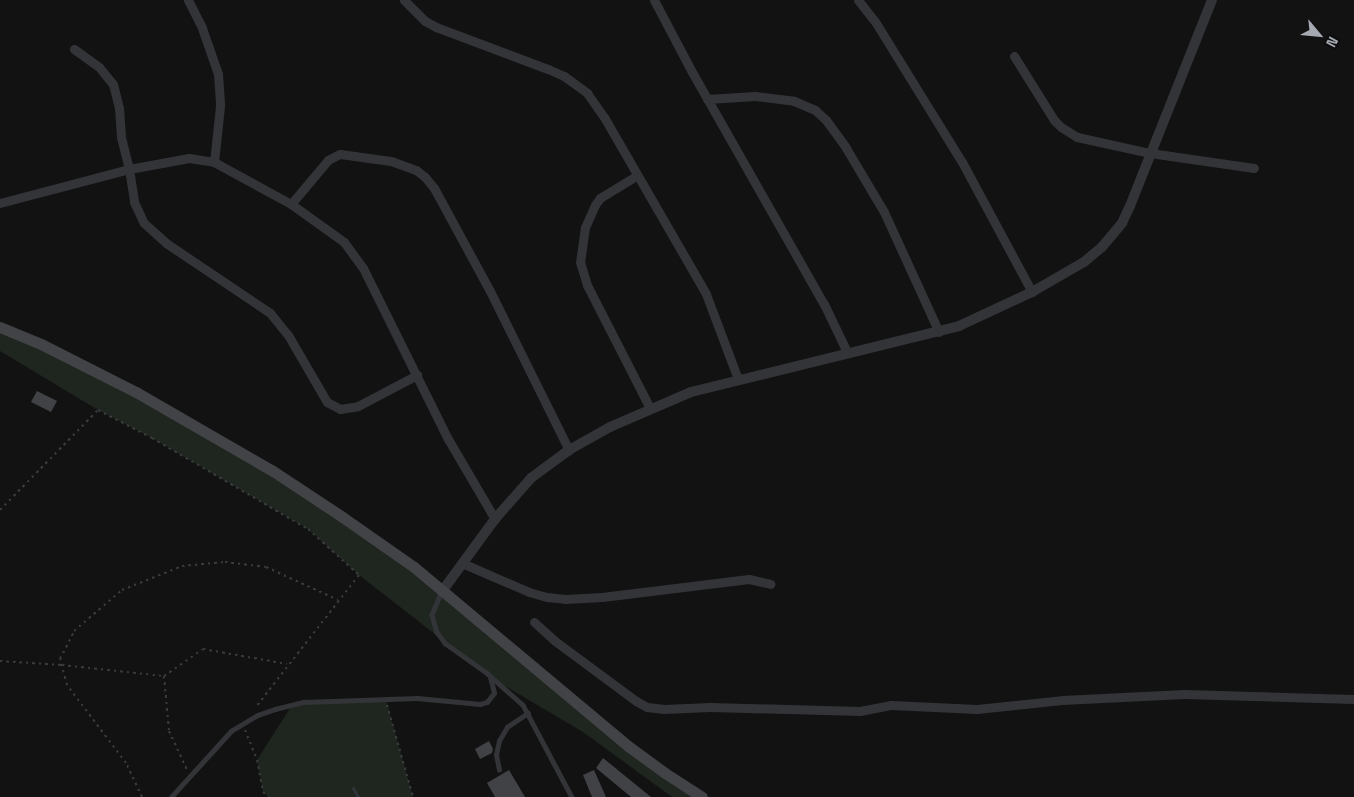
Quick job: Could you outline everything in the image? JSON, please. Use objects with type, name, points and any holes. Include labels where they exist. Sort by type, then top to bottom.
[{"type":"main road","points":[[0,326],[136,392],[273,471],[382,544],[443,590],[628,746],[702,797]]},
{"type":"street","points":[[188,0],[202,28],[218,74],[220,106],[214,162]]},
{"type":"street","points":[[404,0],[425,21],[436,27],[548,69],[576,84],[587,93],[604,117],[636,176],[706,294],[738,379]]},
{"type":"street","points":[[654,0],[707,99],[824,304],[847,352]]},
{"type":"street","points":[[858,0],[876,23],[962,162],[1032,292]]},
{"type":"street","points":[[443,590],[495,519],[531,478],[569,450],[650,408],[691,392],[847,352],[939,332],[974,320],[1068,273],[1102,247],[1126,214],[1212,0]]},
{"type":"street","points":[[74,49],[99,67],[113,84],[117,96],[121,137],[129,169],[134,202],[144,223],[166,242],[270,312],[288,335],[318,390],[332,406],[340,409],[358,406],[417,375]]},
{"type":"street","points":[[1014,56],[1061,127],[1087,140],[1150,153],[1254,168]]},
{"type":"street","points":[[707,99],[756,96],[794,101],[815,110],[826,120],[846,148],[884,212],[939,332]]},
{"type":"street","points":[[291,204],[328,160],[340,154],[391,161],[416,170],[424,176],[434,188],[490,291],[569,450]]},
{"type":"street","points":[[0,203],[129,169],[189,158],[214,162],[291,204],[330,231],[352,253],[375,290],[466,472],[495,519]]},
{"type":"street","points":[[636,176],[600,198],[595,204],[585,227],[580,262],[587,286],[650,408]]},
{"type":"street","points":[[462,563],[529,592],[565,599],[602,597],[749,579],[770,584]]},
{"type":"street","points":[[534,622],[555,641],[630,697],[647,707],[664,709],[710,707],[860,711],[891,704],[977,708],[1062,700],[1184,694],[1354,699]]},
{"type":"lane","points":[[443,590],[432,615],[437,632],[445,643],[516,698],[528,714],[572,797]]},
{"type":"lane","points":[[171,797],[216,746],[242,724],[275,709],[304,702],[417,698],[480,704],[487,702],[494,693],[490,677]]},
{"type":"lane","points":[[499,770],[496,755],[498,741],[507,727],[528,714]]},
{"type":"path","points":[[0,510],[98,410],[152,438],[308,529],[359,576],[254,709]]},
{"type":"path","points":[[142,797],[126,763],[67,685],[60,659],[74,631],[122,590],[182,566],[225,562],[266,567],[339,600]]},
{"type":"path","points":[[0,661],[62,665],[164,676],[203,649],[288,664]]},
{"type":"path","points":[[164,676],[169,731],[189,775]]},
{"type":"path","points":[[386,700],[413,797]]},
{"type":"path","points":[[242,724],[257,760],[263,792],[269,797]]},
{"type":"shaded area","points":[[0,327],[136,392],[341,516],[702,797],[672,797],[583,732],[490,677],[359,575],[308,529],[152,438],[98,410],[0,351]]},
{"type":"shaded area","points":[[386,700],[413,797],[269,797],[263,792],[257,760],[292,705],[304,702]]},
{"type":"building","points":[[37,391],[57,401],[51,412],[31,402]]},
{"type":"building","points":[[489,741],[493,749],[492,753],[480,759],[475,749]]},
{"type":"building","points":[[603,758],[651,797],[631,797],[596,768]]},
{"type":"building","points":[[509,770],[525,797],[495,797],[487,783]]},
{"type":"building","points":[[594,770],[606,797],[592,797],[583,775]]},
{"type":"waterway","points":[[353,788],[358,797]]}]
